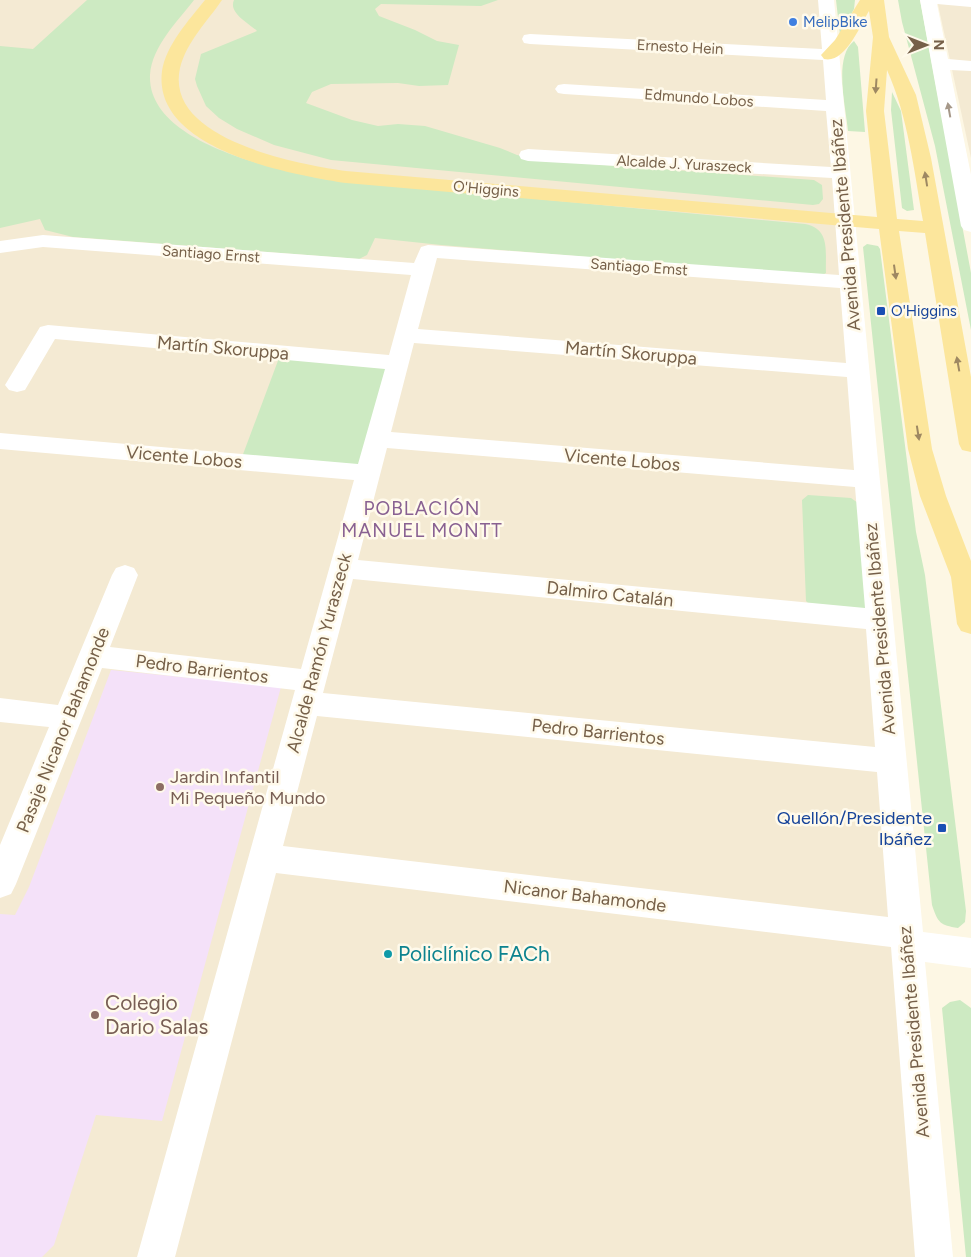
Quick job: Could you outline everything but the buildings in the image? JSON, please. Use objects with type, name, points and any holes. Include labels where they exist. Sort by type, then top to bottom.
[{"type":"main road","name":"O'Higgins","points":[[214,0],[180,47],[170,73],[175,104],[187,120],[208,136],[234,148],[293,167],[346,177],[933,228]]},
{"type":"main road","points":[[830,55],[842,43],[868,0]]},
{"type":"main road","points":[[876,0],[881,37],[875,111],[888,224],[920,449],[933,496],[964,577],[971,624]]},
{"type":"main road","points":[[881,37],[901,80],[912,113],[922,158],[971,444]]},
{"type":"main road","points":[[964,577],[971,540]]},
{"type":"street","name":"Avenida Presidente Ibáñez","points":[[826,0],[934,1257]]},
{"type":"street","points":[[928,0],[940,64],[963,141],[971,224]]},
{"type":"street","points":[[941,0],[971,2]]},
{"type":"street","name":"Ernesto Hein","points":[[530,39],[830,55]]},
{"type":"street","points":[[940,64],[971,66]]},
{"type":"street","name":"Edmundo Lobos","points":[[564,89],[835,106]]},
{"type":"street","name":"Alcalde J. Yuraszeck","points":[[528,155],[840,173]]},
{"type":"street","name":"Santiago Ernst","points":[[0,247],[26,243],[58,242],[425,261]]},
{"type":"street","name":"Santiago Emst","points":[[425,261],[850,282]]},
{"type":"street","name":"Alcalde Ramón Yuraszeck","points":[[156,1257],[425,261]]},
{"type":"street","name":"Martín Skoruppa","points":[[17,385],[48,332],[398,363]]},
{"type":"street","name":"Martín Skoruppa","points":[[405,335],[858,371]]},
{"type":"street","name":"Vicente Lobos","points":[[377,439],[867,480]]},
{"type":"street","name":"Vicente Lobos","points":[[0,441],[368,473]]},
{"type":"street","name":"Dalmiro Catalán","points":[[342,568],[879,620]]},
{"type":"street","name":"Pasaje Nicanor Bahamonde","points":[[0,884],[125,575]]},
{"type":"street","name":"Pedro Barrientos","points":[[92,656],[308,692],[891,761]]},
{"type":"street","points":[[0,710],[67,718]]},
{"type":"street","name":"Nicanor Bahamonde","points":[[264,858],[906,939],[971,953]]},
{"type":"shaded area","points":[[0,0],[820,0],[919,1257],[0,1257]]},
{"type":"shaded area","points":[[937,0],[971,0],[971,158]]},
{"type":"shaded area","points":[[111,670],[281,687],[162,1121],[96,1115],[54,1245],[42,1257],[0,1257],[0,914],[15,915],[29,887]]},
{"type":"green space","points":[[87,0],[194,0],[167,34],[155,54],[150,75],[155,99],[169,119],[191,135],[217,149],[246,160],[324,179],[805,224],[819,231],[823,236],[826,250],[826,273],[820,276],[375,238],[367,255],[359,259],[73,237],[45,230],[40,219],[0,228],[0,46],[33,49]]},
{"type":"green space","points":[[234,0],[498,0],[481,6],[381,4],[375,9],[379,16],[437,41],[459,45],[448,85],[419,86],[398,83],[331,84],[312,92],[306,103],[352,120],[378,126],[398,124],[425,126],[500,148],[517,155],[549,161],[814,180],[822,185],[823,199],[819,204],[813,205],[331,160],[274,145],[237,129],[219,118],[206,106],[195,79],[201,54],[257,31],[240,17],[234,9]]},
{"type":"green space","points":[[836,0],[855,0],[854,9],[840,35]]},
{"type":"green space","points":[[898,0],[920,0],[971,273],[971,330],[935,146],[902,22]]},
{"type":"green space","points":[[854,41],[858,47],[865,132],[848,131],[843,97],[842,70],[844,59]]},
{"type":"green space","points":[[892,92],[901,111],[914,210],[907,211],[902,208],[891,110]]},
{"type":"green space","points":[[867,244],[878,246],[880,249],[916,532],[925,575],[966,911],[965,922],[958,928],[943,924],[936,916],[932,905],[863,247]]},
{"type":"green space","points":[[279,358],[391,367],[362,468],[242,457]]},
{"type":"green space","points":[[808,495],[851,498],[858,503],[867,607],[862,612],[811,606],[806,601],[802,500]]},
{"type":"green space","points":[[960,1000],[971,1008],[971,1257],[966,1257],[942,1008],[950,1002]]},
{"type":"place","name":"MelipBike","points":[[793,22]]},
{"type":"place","name":"O'Higgins","points":[[881,311]]},
{"type":"place","name":"Jardin Infantil Mi Pequeño Mundo","points":[[160,787]]},
{"type":"place","name":"Quellón/Presidente Ibáñez","points":[[942,828]]},
{"type":"place","name":"Policlínico FACh","points":[[388,954]]},
{"type":"place","name":"Colegio Dario Salas","points":[[95,1015]]},
{"type":"district","name":"POBLACIÓN MANUEL MONTT","points":[[422,519]]}]
